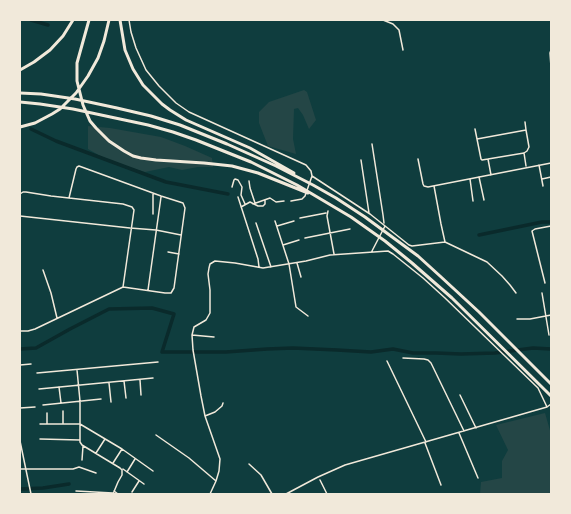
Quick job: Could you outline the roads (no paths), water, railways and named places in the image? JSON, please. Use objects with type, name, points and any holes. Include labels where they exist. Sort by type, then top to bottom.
[{"type":"highway","points":[[20,70],[50,50],[63,36],[74,20]]},
{"type":"highway","points":[[89,20],[77,63],[77,82],[83,104],[90,121],[109,141],[133,156],[141,158],[219,164],[245,169],[272,178],[290,187],[317,197]]},
{"type":"highway","points":[[20,127],[35,123],[52,114],[64,106],[76,93],[98,58],[104,41],[108,20]]},
{"type":"highway","points":[[120,20],[125,50],[133,69],[143,85],[162,104],[178,116],[256,151],[336,198],[365,217],[418,256],[479,312],[551,384]]},
{"type":"highway","points":[[20,93],[75,99],[158,119],[207,135],[248,152],[313,185]]},
{"type":"highway","points":[[20,102],[80,110],[173,132],[251,162],[285,179],[341,211],[385,241],[412,262],[463,308],[551,396]]},
{"type":"street","points":[[129,20],[136,48],[146,70],[176,103],[189,112],[306,165],[311,171],[312,176],[304,198],[291,200]]},
{"type":"street","points":[[383,20],[393,24],[399,30],[403,50]]},
{"type":"street","points":[[551,50],[551,67]]},
{"type":"street","points":[[475,128],[482,160],[524,153],[527,151],[529,147],[525,122]]},
{"type":"street","points":[[477,139],[526,130]]},
{"type":"street","points":[[372,144],[384,225],[372,251]]},
{"type":"street","points":[[524,153],[527,167]]},
{"type":"street","points":[[418,159],[423,184],[424,186],[428,187],[551,163]]},
{"type":"street","points":[[488,159],[491,175]]},
{"type":"street","points":[[361,160],[370,214]]},
{"type":"street","points":[[539,165],[543,186]]},
{"type":"street","points":[[20,331],[32,331],[123,287],[165,293],[171,293],[174,288],[185,208],[183,203],[79,166],[76,169],[69,198]]},
{"type":"street","points":[[312,176],[370,214],[411,246],[445,242],[487,262],[502,276],[516,293]]},
{"type":"street","points":[[479,177],[484,200]]},
{"type":"street","points":[[542,179],[551,177]]},
{"type":"street","points":[[470,179],[473,201]]},
{"type":"street","points":[[232,187],[234,180],[238,180],[242,187],[241,195],[245,204]]},
{"type":"street","points":[[249,181],[254,203],[258,206],[263,206],[265,204],[265,199]]},
{"type":"street","points":[[434,186],[445,242]]},
{"type":"street","points":[[20,194],[26,192],[122,204],[132,207],[134,210],[130,228],[123,287]]},
{"type":"street","points":[[153,193],[153,214]]},
{"type":"street","points":[[148,290],[161,196]]},
{"type":"street","points":[[238,197],[258,259],[258,267]]},
{"type":"street","points":[[241,207],[250,202],[254,203],[270,198],[276,202],[284,201]]},
{"type":"street","points":[[300,218],[327,212],[334,254]]},
{"type":"street","points":[[20,216],[156,230],[181,236]]},
{"type":"street","points":[[275,221],[289,264],[296,307],[308,316]]},
{"type":"street","points":[[277,226],[294,221]]},
{"type":"street","points":[[256,223],[271,267]]},
{"type":"street","points":[[545,283],[532,231],[551,226]]},
{"type":"street","points":[[305,238],[350,229]]},
{"type":"street","points":[[283,245],[299,240]]},
{"type":"street","points":[[210,494],[216,481],[220,460],[205,416],[199,390],[192,335],[194,327],[206,320],[210,313],[208,274],[210,264],[215,261],[258,267],[271,267],[297,263],[334,254],[388,251],[423,278],[445,298],[538,388],[547,407]]},
{"type":"street","points":[[168,252],[178,254]]},
{"type":"street","points":[[297,263],[301,277]]},
{"type":"street","points":[[43,270],[52,293],[57,318]]},
{"type":"street","points":[[542,293],[549,335]]},
{"type":"street","points":[[517,319],[530,319],[551,315]]},
{"type":"street","points":[[192,335],[214,337]]},
{"type":"street","points":[[403,358],[424,359],[431,363],[464,431]]},
{"type":"street","points":[[387,361],[425,442],[441,486]]},
{"type":"street","points":[[37,373],[158,362]]},
{"type":"street","points":[[20,365],[31,364]]},
{"type":"street","points":[[77,370],[80,401],[81,444],[144,484]]},
{"type":"street","points":[[39,389],[154,378]]},
{"type":"street","points":[[140,380],[141,395]]},
{"type":"street","points":[[124,381],[126,398]]},
{"type":"street","points":[[109,382],[111,402]]},
{"type":"street","points":[[59,387],[61,403]]},
{"type":"street","points":[[460,395],[476,428]]},
{"type":"street","points":[[43,405],[101,399]]},
{"type":"street","points":[[205,416],[215,412],[222,406],[223,403]]},
{"type":"street","points":[[286,494],[345,465],[547,407],[551,404]]},
{"type":"street","points":[[20,408],[35,408]]},
{"type":"street","points":[[62,424],[63,411]]},
{"type":"street","points":[[47,412],[47,424]]},
{"type":"street","points":[[40,424],[80,424],[105,438],[153,471]]},
{"type":"street","points":[[459,433],[478,478]]},
{"type":"street","points":[[156,435],[189,458],[216,481]]},
{"type":"street","points":[[96,454],[105,438]]},
{"type":"street","points":[[40,439],[80,440]]},
{"type":"street","points":[[20,441],[31,493]]},
{"type":"street","points":[[82,460],[83,446]]},
{"type":"street","points":[[113,464],[122,449]]},
{"type":"street","points":[[127,472],[136,458]]},
{"type":"street","points":[[249,464],[261,475],[272,494]]},
{"type":"street","points":[[20,469],[73,469],[79,467],[96,473]]},
{"type":"street","points":[[113,493],[122,475],[120,468]]},
{"type":"street","points":[[319,478],[327,494]]},
{"type":"street","points":[[132,492],[139,481]]},
{"type":"street","points":[[76,491],[118,494]]},
{"type":"waterway","points":[[31,20],[48,25]]},
{"type":"waterway","points":[[31,129],[56,141],[166,182],[228,194]]},
{"type":"waterway","points":[[479,235],[542,222],[551,222]]},
{"type":"waterway","points":[[20,349],[36,348],[109,309],[152,308],[174,314],[162,352],[226,352],[293,348],[371,352],[393,349],[413,353],[461,354],[495,353],[533,348],[551,349]]},
{"type":"waterway","points":[[20,489],[43,488],[69,484]]}]
